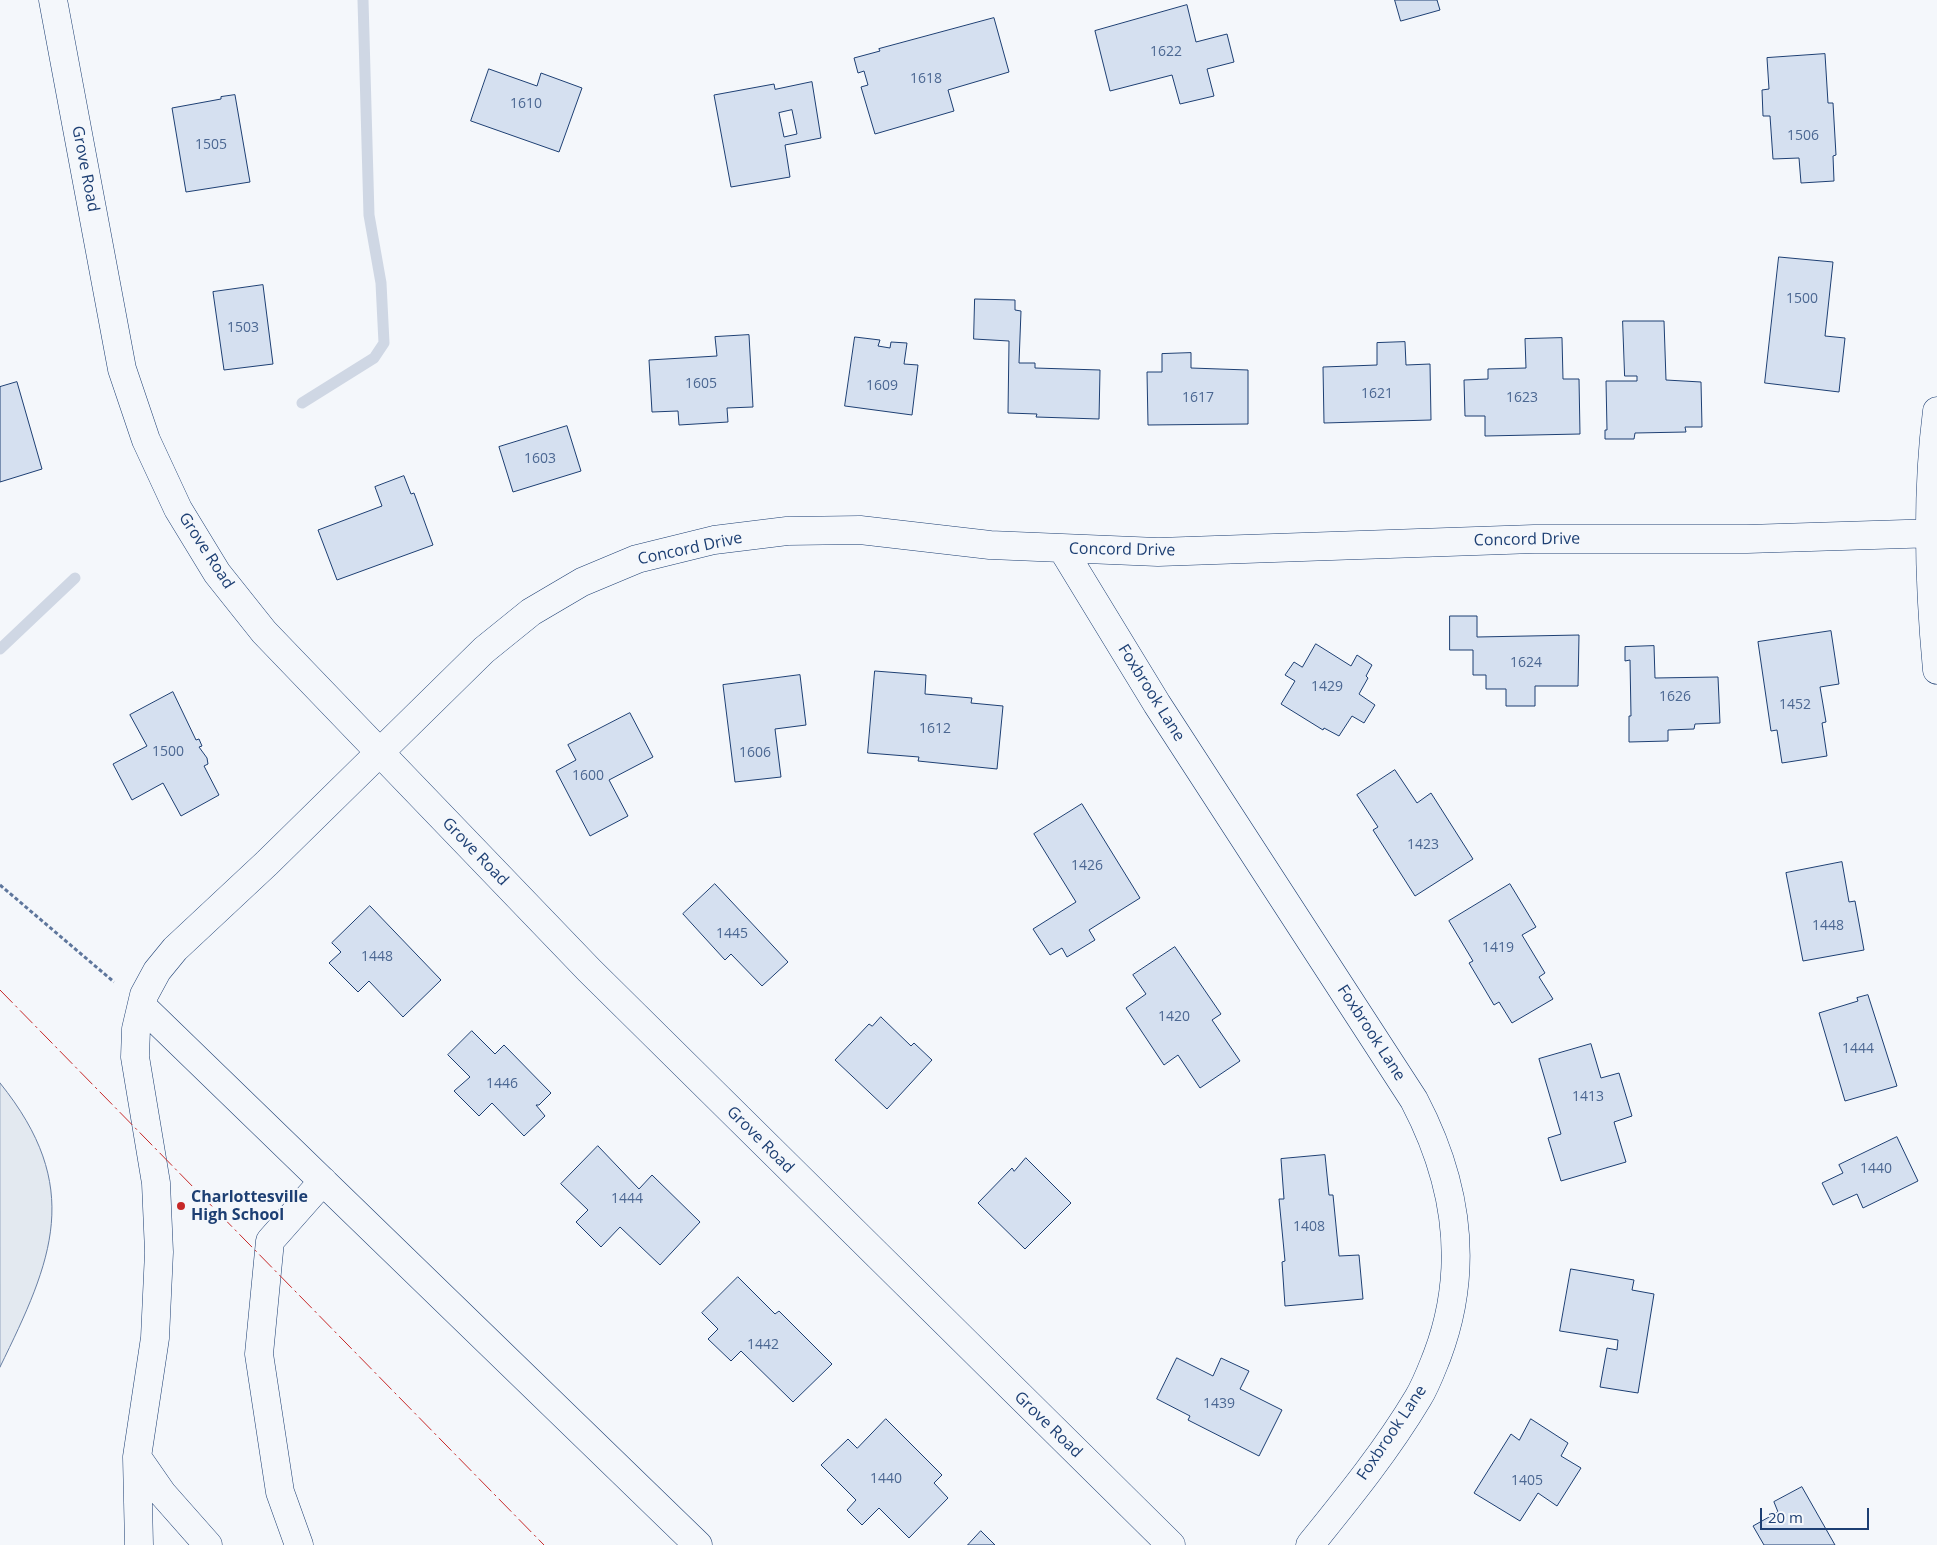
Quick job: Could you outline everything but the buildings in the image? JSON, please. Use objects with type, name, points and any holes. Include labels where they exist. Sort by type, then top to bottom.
[{"type":"street","name":"Grove Road","points":[[53,0],[122,369],[146,440],[178,509],[217,573],[264,632],[589,970],[1171,1545]]},
{"type":"street","points":[[1937,411],[1933,623],[1937,670]]},
{"type":"street","name":"Concord Drive","points":[[139,1545],[137,1457],[155,1338],[159,1252],[156,1183],[135,1057],[136,1029],[144,995],[157,971],[175,949],[380,754],[484,650],[531,612],[582,582],[637,560],[714,540],[796,531],[860,530],[990,545],[1062,550],[1158,552],[1534,539],[1747,539],[1934,533]]},
{"type":"street","name":"Foxbrook Lane","points":[[1062,550],[1163,712],[1414,1100],[1432,1136],[1448,1184],[1454,1224],[1455,1274],[1445,1333],[1428,1380],[1419,1398],[1350,1496],[1310,1545]]},
{"type":"street","points":[[142,1006],[698,1545]]},
{"type":"street","points":[[299,1545],[280,1492],[259,1354],[270,1241],[323,1181]]},
{"type":"street","points":[[137,1457],[162,1493],[208,1545]]},
{"type":"path","points":[[0,886],[142,1006]]},
{"type":"shaded area","points":[[0,1083],[26,1121],[43,1156],[51,1190],[51,1224],[45,1257],[34,1292],[0,1367]]},
{"type":"waterway","points":[[302,403],[374,358],[384,343],[381,283],[369,215],[363,0]]},
{"type":"waterway","points":[[0,649],[75,578]]},
{"type":"power","points":[[0,990],[544,1545]]},
{"type":"place","name":"Charlottesville High School","points":[[181,1206]]}]
